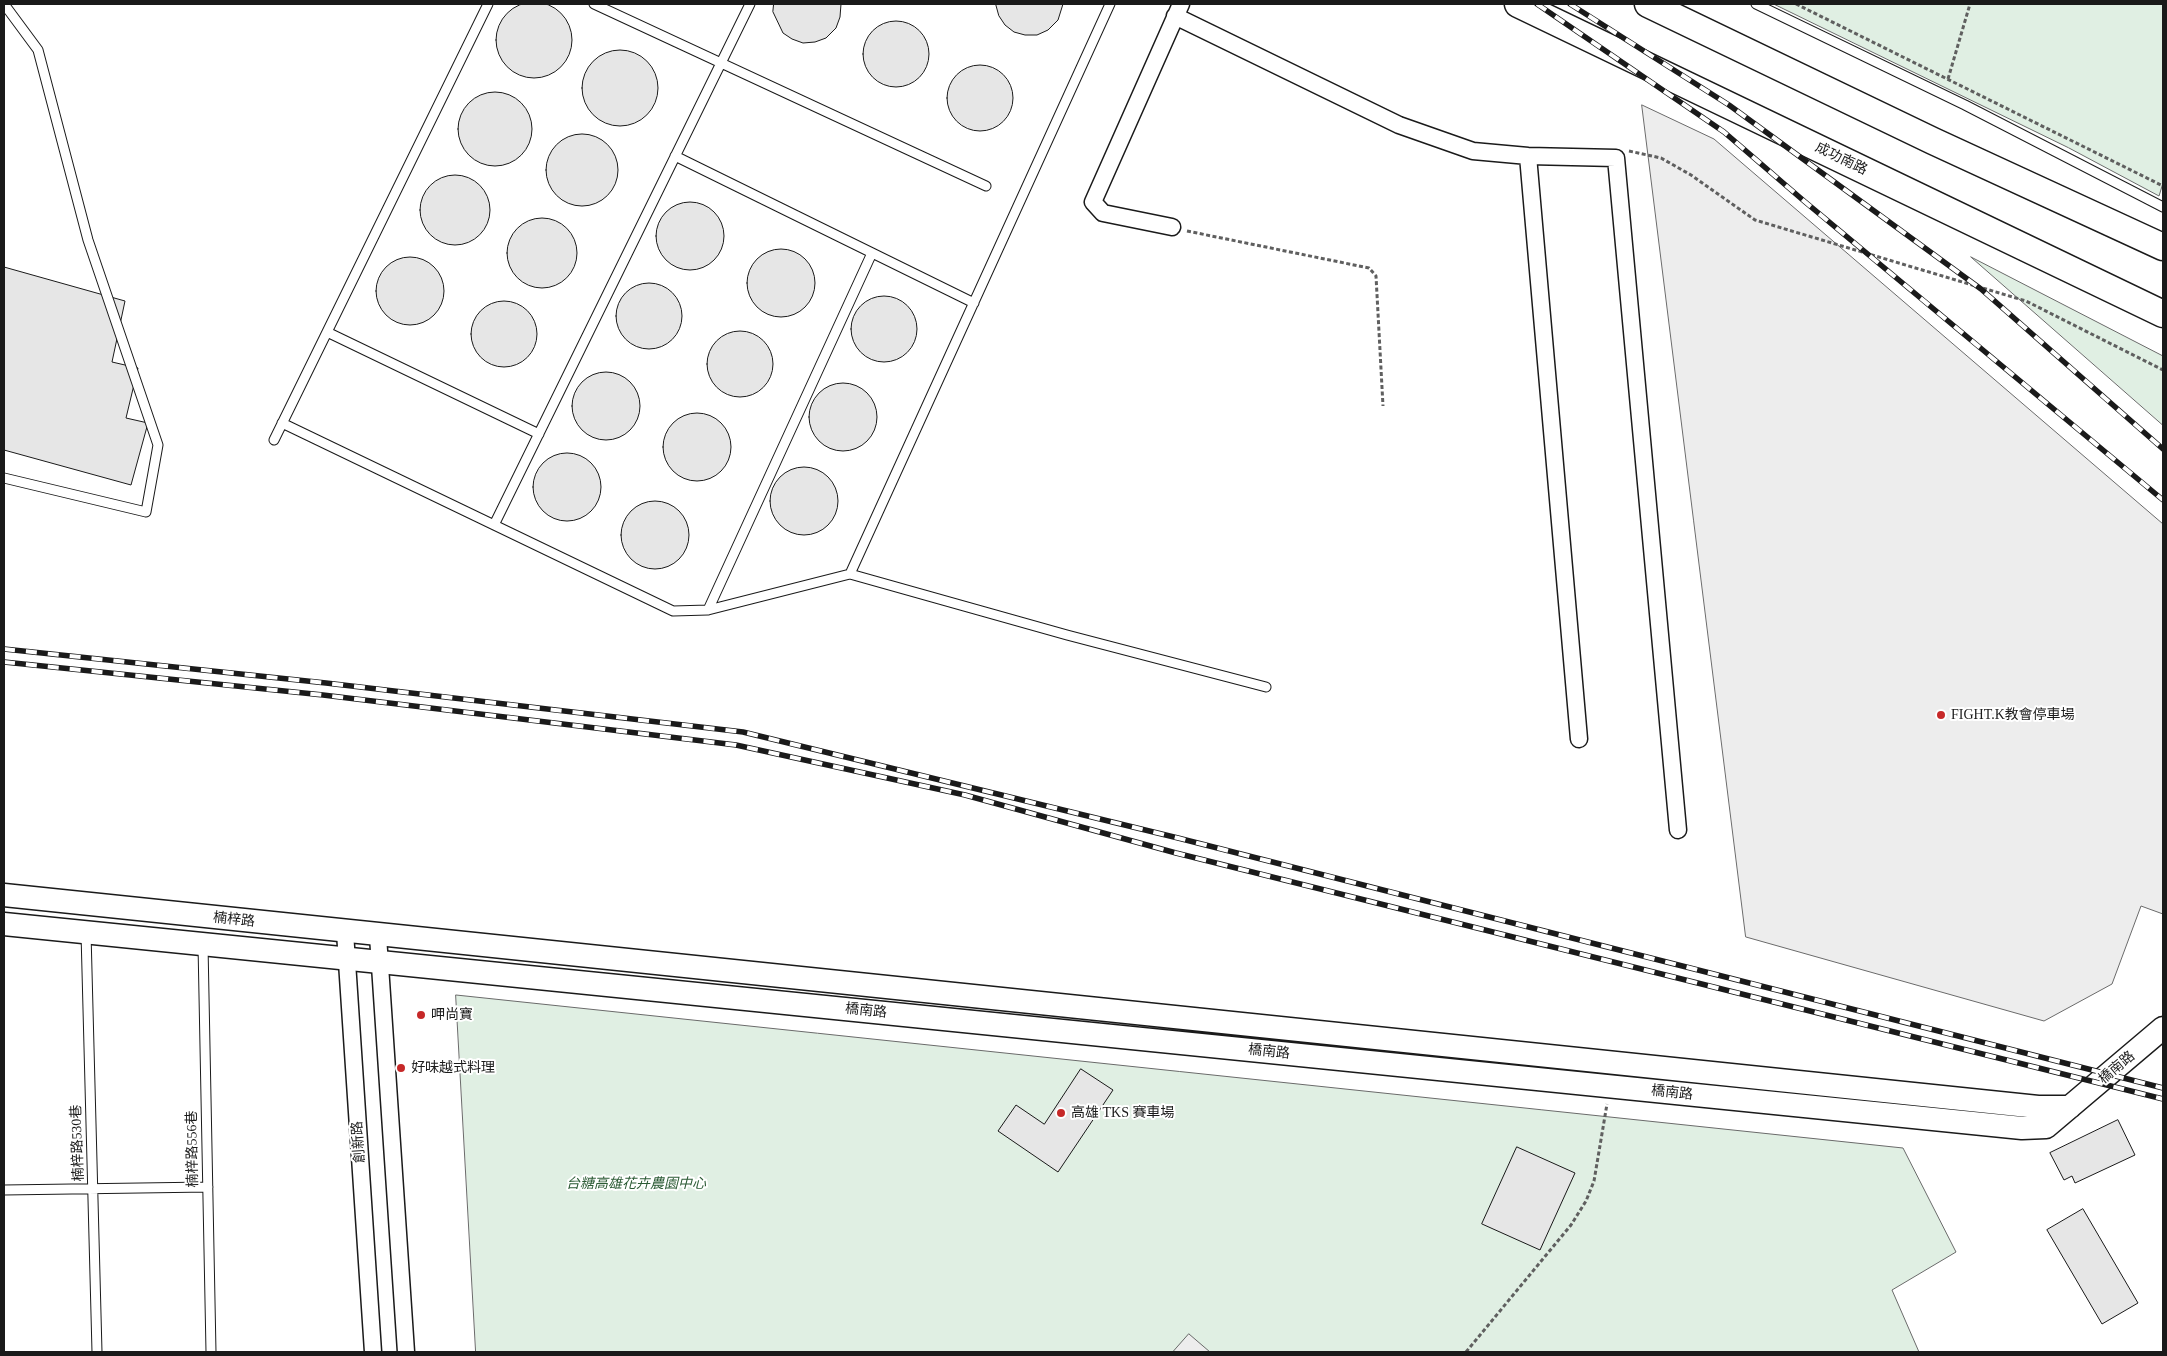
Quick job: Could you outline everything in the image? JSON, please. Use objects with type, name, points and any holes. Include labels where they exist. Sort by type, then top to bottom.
[{"type":"main road","name":"成功南路","points":[[1518,4],[2163,314]]},
{"type":"main road","points":[[1661,6],[1933,141],[2163,247]]},
{"type":"street","points":[[1172,227],[1103,213],[1094,202],[1178,10],[1399,125],[1473,151],[1528,156],[1616,158],[1678,830]]},
{"type":"street","points":[[1528,156],[1579,739]]},
{"type":"street","name":"楠梓路","points":[[4,895],[464,945]]},
{"type":"street","name":"楠梓路","points":[[4,924],[461,970]]},
{"type":"street","name":"創新路","points":[[346,932],[373,1352]]},
{"type":"street","points":[[378,936],[406,1352]]},
{"type":"street","name":"橋南路","points":[[464,945],[2028,1106],[2070,1107]]},
{"type":"street","name":"橋南路","points":[[461,970],[2022,1128],[2046,1127],[2163,1028]]},
{"type":"lane","points":[[4,4],[38,50],[88,240],[158,445],[146,512],[4,478]]},
{"type":"lane","points":[[274,440],[488,4]]},
{"type":"lane","points":[[594,4],[986,186]]},
{"type":"lane","points":[[494,525],[750,4]]},
{"type":"lane","points":[[850,574],[1110,4]]},
{"type":"lane","points":[[1756,4],[1965,105],[2163,207]]},
{"type":"lane","points":[[675,156],[974,303]]},
{"type":"lane","points":[[708,610],[872,253]]},
{"type":"lane","points":[[326,332],[539,434]]},
{"type":"lane","points":[[282,423],[674,611],[708,610],[850,574],[1067,635],[1266,686]]},
{"type":"lane","name":"楠梓路530巷","points":[[86,932],[97,1352]]},
{"type":"lane","name":"楠梓路556巷","points":[[203,944],[211,1352]]},
{"type":"lane","points":[[4,1190],[208,1187]]},
{"type":"path","points":[[1796,4],[2163,186]]},
{"type":"path","points":[[1948,79],[1970,4]]},
{"type":"path","points":[[1616,158],[1623,149],[1661,158],[1691,175],[1755,220],[2026,301],[2163,370]]},
{"type":"path","points":[[1172,227],[1369,268],[1376,276],[1383,406]]},
{"type":"path","points":[[1466,1352],[1571,1224],[1586,1201],[1594,1181],[1611,1086]]},
{"type":"green space","points":[[1774,4],[2163,4],[2163,183],[2159,196],[2069,148]]},
{"type":"green space","points":[[1971,257],[2163,356],[2163,425]]},
{"type":"green space","name":"台糖高雄花卉農園中心","points":[[456,995],[1903,1148],[1956,1252],[1892,1290],[1919,1352],[476,1352]]},
{"type":"shaded area","name":"FIGHT.K教會停車場","points":[[1642,105],[1714,139],[2163,524],[2163,914],[2141,906],[2112,984],[2044,1021],[1746,937]]},
{"type":"shaded area","points":[[1189,1334],[1210,1352],[1173,1352]]},
{"type":"building","points":[[527,2],[541,2],[555,8],[566,19],[572,33],[569,55],[561,67],[541,78],[527,78],[513,72],[502,61],[496,47],[496,33],[502,19],[513,8]]},
{"type":"building","points":[[774,4],[841,4],[840,17],[836,28],[826,38],[815,42],[803,43],[783,33],[773,12]]},
{"type":"building","points":[[996,4],[1063,4],[1058,20],[1048,30],[1037,35],[1025,35],[1014,32],[1005,25],[999,16]]},
{"type":"building","points":[[896,21],[909,23],[924,36],[927,41],[929,54],[927,67],[914,82],[909,85],[896,87],[883,85],[868,72],[865,67],[863,54],[865,41],[878,26],[883,23]]},
{"type":"building","points":[[620,50],[634,53],[647,61],[655,74],[658,88],[655,102],[647,115],[634,123],[620,126],[606,123],[593,115],[585,102],[582,88],[585,74],[593,61],[606,53]]},
{"type":"building","points":[[973,65],[987,65],[999,70],[1008,79],[1013,91],[1011,111],[1004,122],[987,131],[973,131],[961,126],[952,117],[947,105],[947,91],[952,79],[961,70]]},
{"type":"building","points":[[495,92],[516,98],[526,108],[532,129],[526,150],[516,160],[495,166],[474,160],[464,150],[458,129],[464,108],[474,98]]},
{"type":"building","points":[[582,134],[596,137],[608,144],[615,156],[618,170],[615,184],[608,196],[596,203],[582,206],[568,203],[556,196],[549,184],[546,170],[549,156],[556,144],[568,137]]},
{"type":"building","points":[[455,175],[468,178],[480,185],[487,197],[490,210],[487,223],[480,235],[468,242],[455,245],[442,242],[430,235],[423,223],[420,210],[423,197],[430,185],[442,178]]},
{"type":"building","points":[[690,202],[703,205],[714,212],[721,223],[724,236],[721,249],[714,260],[703,267],[690,270],[677,267],[666,260],[659,249],[656,236],[659,223],[666,212],[677,205]]},
{"type":"building","points":[[542,218],[555,221],[567,228],[574,240],[577,253],[574,266],[567,278],[555,285],[542,288],[529,285],[517,278],[510,266],[507,253],[510,240],[517,228],[529,221]]},
{"type":"building","points":[[781,249],[794,252],[805,259],[812,270],[815,283],[812,296],[805,307],[794,314],[781,317],[768,314],[757,307],[750,296],[747,283],[750,270],[757,259],[768,252]]},
{"type":"building","points":[[410,257],[423,260],[434,267],[441,278],[444,291],[441,304],[434,315],[423,322],[410,325],[397,322],[386,315],[379,304],[376,291],[379,278],[386,267],[397,260]]},
{"type":"building","points":[[4,267],[125,301],[112,362],[138,368],[126,418],[148,423],[131,485],[4,450]]},
{"type":"building","points":[[655,283],[673,292],[680,303],[682,316],[680,329],[673,340],[662,347],[643,349],[625,340],[618,329],[616,310],[625,292],[636,285]]},
{"type":"building","points":[[877,296],[891,296],[903,301],[912,310],[917,322],[915,342],[908,353],[891,362],[877,362],[865,357],[856,348],[851,336],[851,322],[856,310],[865,301]]},
{"type":"building","points":[[497,301],[511,301],[523,306],[532,315],[537,327],[535,347],[528,358],[511,367],[497,367],[485,362],[476,353],[471,341],[471,327],[476,315],[485,306]]},
{"type":"building","points":[[746,331],[764,340],[771,351],[773,364],[771,377],[764,388],[753,395],[734,397],[716,388],[709,377],[707,358],[716,340],[727,333]]},
{"type":"building","points":[[606,372],[619,375],[630,382],[637,393],[640,406],[637,419],[630,430],[619,437],[606,440],[593,437],[582,430],[575,419],[572,406],[575,393],[582,382],[593,375]]},
{"type":"building","points":[[843,383],[856,386],[867,393],[874,404],[877,417],[874,430],[867,441],[856,448],[843,451],[830,448],[819,441],[812,430],[809,417],[812,404],[819,393],[830,386]]},
{"type":"building","points":[[697,413],[710,416],[721,423],[728,434],[731,447],[728,460],[721,471],[710,478],[697,481],[684,478],[673,471],[666,460],[663,447],[666,434],[673,423],[684,416]]},
{"type":"building","points":[[560,453],[574,453],[586,458],[596,468],[601,480],[601,494],[596,506],[586,516],[574,521],[560,521],[548,516],[538,506],[533,494],[533,480],[538,468],[548,458]]},
{"type":"building","points":[[804,467],[817,470],[828,477],[835,488],[838,501],[835,514],[828,525],[817,532],[804,535],[791,532],[780,525],[773,514],[770,501],[773,488],[780,477],[791,470]]},
{"type":"building","points":[[655,501],[668,504],[679,511],[686,522],[689,535],[686,548],[679,559],[668,566],[655,569],[642,566],[631,559],[624,548],[621,535],[624,522],[631,511],[642,504]]},
{"type":"building","points":[[1081,1069],[1113,1090],[1058,1172],[998,1131],[1016,1105],[1044,1124]]},
{"type":"building","points":[[2118,1120],[2135,1155],[2075,1183],[2072,1176],[2064,1180],[2050,1153]]},
{"type":"building","points":[[1517,1147],[1575,1173],[1540,1250],[1482,1224]]},
{"type":"building","points":[[2083,1209],[2138,1303],[2102,1324],[2047,1230]]},
{"type":"railway","points":[[1537,4],[1724,132],[2163,500]]},
{"type":"railway","points":[[1570,4],[1729,105],[1981,289],[2163,449]]},
{"type":"railway","points":[[4,649],[326,683],[743,732],[1178,838],[2163,1088]]},
{"type":"railway","points":[[4,662],[323,695],[736,745],[965,795],[1176,853],[2163,1099]]},
{"type":"place","name":"FIGHT.K教會停車場","points":[[1941,715]]},
{"type":"place","name":"呷尚寶","points":[[421,1015]]},
{"type":"place","name":"好味越式料理","points":[[401,1068]]},
{"type":"place","name":"高雄 TKS 賽車場","points":[[1061,1113]]}]
